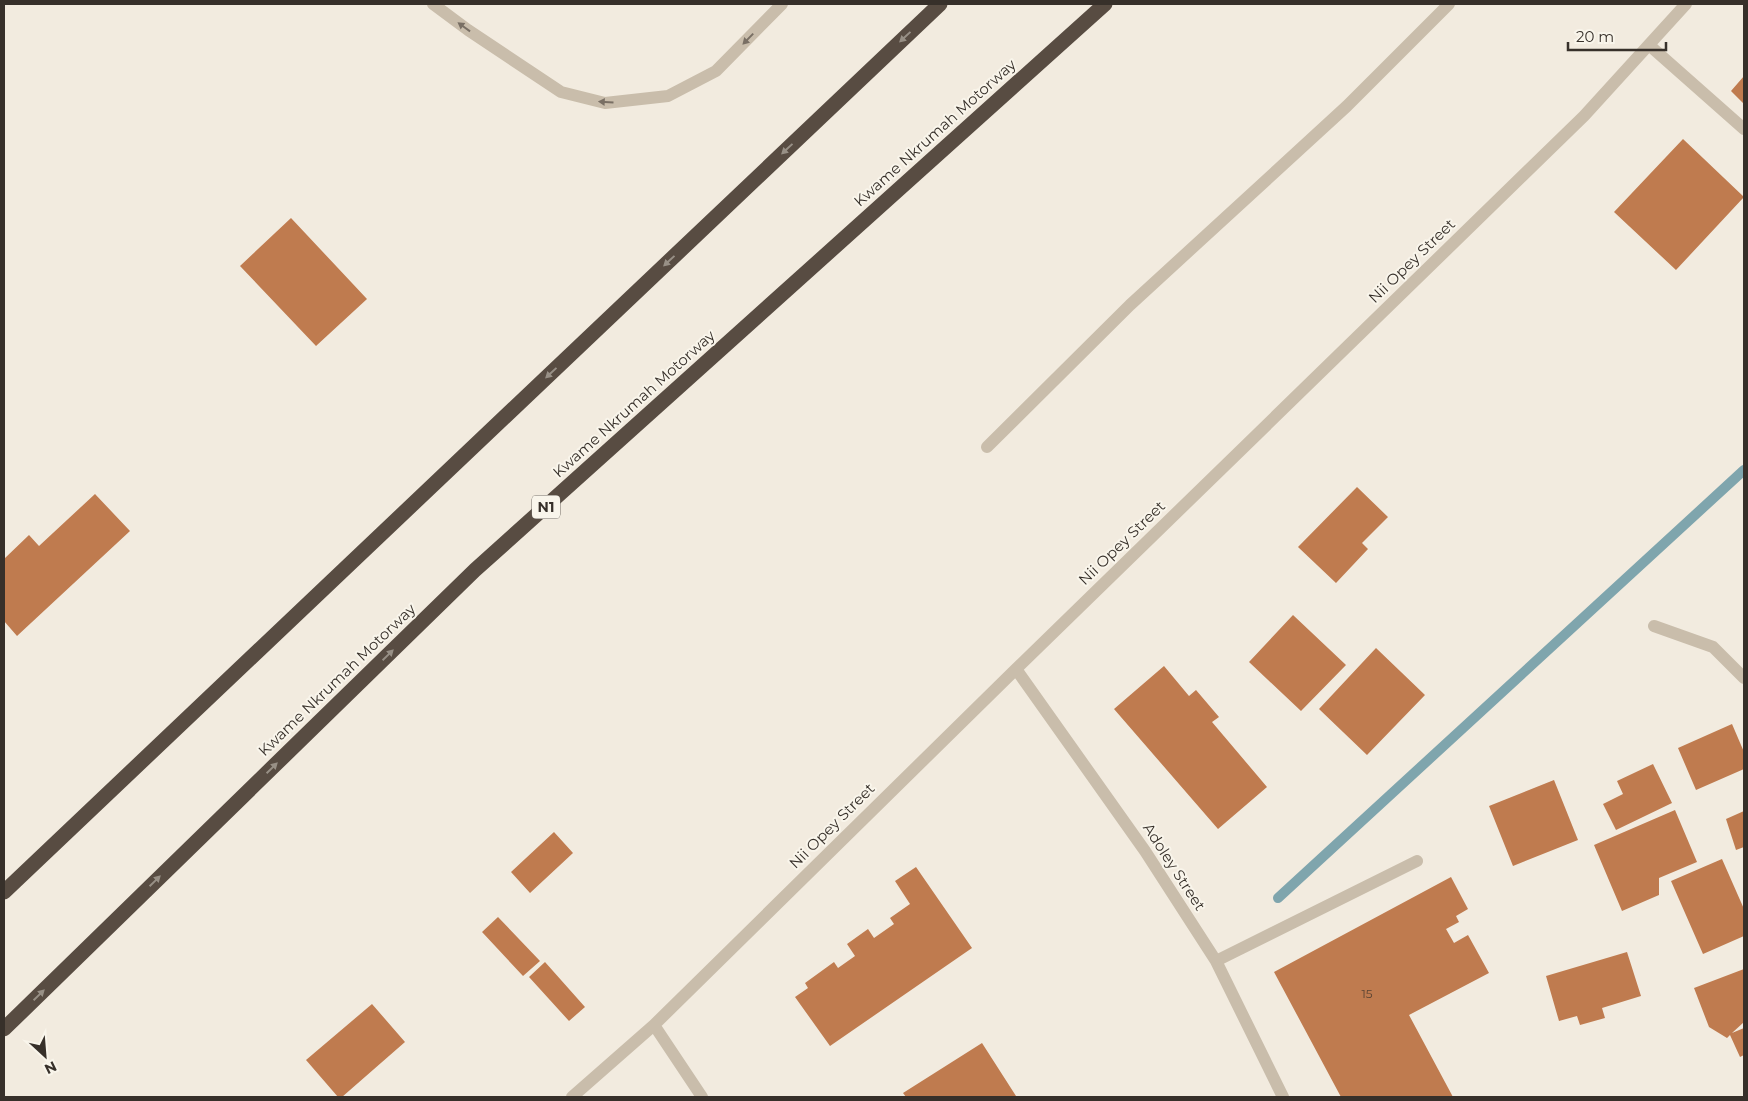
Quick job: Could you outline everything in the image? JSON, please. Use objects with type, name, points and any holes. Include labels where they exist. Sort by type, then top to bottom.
[{"type":"highway","points":[[4,892],[940,4]]},
{"type":"highway","name":"Kwame Nkrumah Motorway","points":[[4,1029],[475,570],[1105,4]]},
{"type":"street","points":[[433,4],[468,30],[561,92],[605,103],[668,96],[716,71],[782,4]]},
{"type":"street","points":[[987,447],[1130,305],[1347,106],[1449,4]]},
{"type":"street","name":"Nii Opey Street","points":[[572,1097],[654,1025],[1016,669],[1584,116],[1686,4]]},
{"type":"street","points":[[1649,45],[1744,129]]},
{"type":"street","points":[[1654,626],[1713,647],[1744,678]]},
{"type":"street","name":"Adoley Street","points":[[1016,669],[1145,852],[1216,960],[1283,1097]]},
{"type":"street","points":[[1216,960],[1417,861]]},
{"type":"street","points":[[654,1025],[702,1097]]},
{"type":"building","points":[[1744,76],[1744,104],[1731,91]]},
{"type":"building","points":[[1683,139],[1744,197],[1676,270],[1614,212]]},
{"type":"building","points":[[291,218],[367,299],[316,346],[240,266]]},
{"type":"building","points":[[1357,487],[1388,517],[1362,543],[1368,549],[1336,583],[1298,547]]},
{"type":"building","points":[[95,494],[130,531],[17,636],[4,621],[4,559],[29,535],[39,546]]},
{"type":"building","points":[[1293,615],[1346,665],[1301,711],[1249,662]]},
{"type":"building","points":[[1376,648],[1425,695],[1367,755],[1319,709]]},
{"type":"building","points":[[1164,666],[1189,696],[1196,690],[1219,717],[1212,722],[1267,787],[1218,829],[1114,709]]},
{"type":"building","points":[[1732,724],[1744,752],[1744,769],[1696,790],[1678,748]]},
{"type":"building","points":[[1653,764],[1672,803],[1616,830],[1603,804],[1623,794],[1617,781]]},
{"type":"building","points":[[1554,780],[1578,840],[1513,866],[1489,806]]},
{"type":"building","points":[[1675,810],[1697,862],[1659,878],[1659,895],[1622,911],[1594,845]]},
{"type":"building","points":[[1744,811],[1744,847],[1736,850],[1726,819]]},
{"type":"building","points":[[554,832],[573,853],[530,893],[511,872]]},
{"type":"building","points":[[1722,859],[1744,909],[1744,936],[1703,954],[1671,881]]},
{"type":"building","points":[[916,867],[972,948],[830,1046],[795,997],[808,988],[805,983],[834,962],[838,968],[855,956],[847,944],[868,929],[874,938],[894,924],[890,918],[910,904],[895,881]]},
{"type":"building","points":[[1451,877],[1468,909],[1456,916],[1459,922],[1446,929],[1454,943],[1468,935],[1489,973],[1409,1015],[1453,1097],[1341,1097],[1274,972]]},
{"type":"building","points":[[498,917],[540,961],[523,976],[482,932]]},
{"type":"building","points":[[1627,952],[1641,996],[1602,1008],[1605,1018],[1580,1025],[1577,1016],[1559,1021],[1546,976]]},
{"type":"building","points":[[545,962],[585,1007],[569,1021],[529,977]]},
{"type":"building","points":[[1744,969],[1744,1022],[1732,1033],[1744,1028],[1744,1055],[1740,1057],[1730,1035],[1727,1038],[1709,1027],[1694,988]]},
{"type":"building","points":[[372,1004],[405,1042],[342,1097],[338,1097],[306,1060]]},
{"type":"building","points":[[982,1043],[1016,1096],[906,1097],[903,1093]]},
{"type":"waterway","points":[[1278,898],[1744,470]]}]
